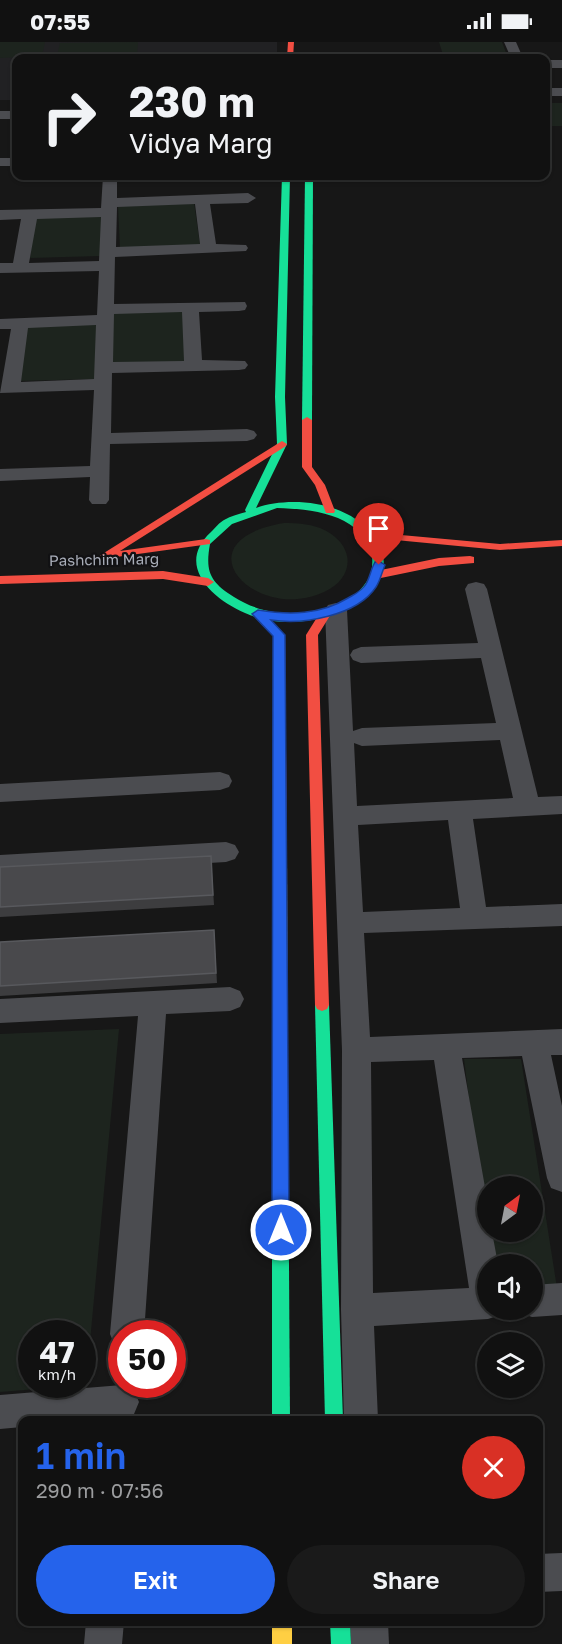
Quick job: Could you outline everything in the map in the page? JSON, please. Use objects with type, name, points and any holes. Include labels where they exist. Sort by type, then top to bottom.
[{"type":"main road","points":[[250,510],[282,444],[280,397],[286,180]]},
{"type":"main road","points":[[309,180],[308,467],[320,486],[330,511]]},
{"type":"main road","name":"Pashchim Marg","points":[[206,542],[96,558],[282,444]]},
{"type":"main road","points":[[304,505],[330,511],[352,521],[368,534],[378,554],[376,575],[363,594],[331,612],[292,618],[258,614],[223,598],[208,582],[202,569],[202,555],[206,542],[224,524],[250,510],[304,505]]},
{"type":"main road","points":[[368,534],[500,547],[562,543]]},
{"type":"main road","points":[[376,575],[439,562],[562,555]]},
{"type":"main road","name":"Pashchim Marg","points":[[0,580],[163,575],[208,582]]},
{"type":"main road","points":[[331,612],[312,635],[334,1416]]},
{"type":"main road","points":[[258,614],[279,635],[281,1416]]},
{"type":"main road","points":[[282,1626],[282,1644]]},
{"type":"main road","points":[[340,1626],[341,1644]]},
{"type":"street","points":[[99,500],[110,180]]},
{"type":"street","points":[[0,215],[248,198]]},
{"type":"street","points":[[202,200],[209,249]]},
{"type":"street","points":[[20,267],[30,214]]},
{"type":"street","points":[[0,268],[240,248]]},
{"type":"street","points":[[0,324],[190,307],[239,306]]},
{"type":"street","points":[[190,307],[193,366]]},
{"type":"street","points":[[20,323],[6,387],[193,366],[239,365]]},
{"type":"street","points":[[101,440],[247,435]]},
{"type":"street","points":[[0,475],[100,471]]},
{"type":"street","points":[[476,589],[528,807]]},
{"type":"street","points":[[331,612],[356,1050],[357,1310],[361,1416]]},
{"type":"street","points":[[361,655],[491,650]]},
{"type":"street","points":[[362,737],[509,731]]},
{"type":"street","points":[[0,793],[220,781]]},
{"type":"street","points":[[358,815],[562,805]]},
{"type":"street","points":[[459,810],[475,919]]},
{"type":"street","points":[[0,865],[226,852]]},
{"type":"street","points":[[350,923],[562,915]]},
{"type":"street","points":[[0,1011],[230,999]]},
{"type":"street","points":[[128,1320],[153,1003]]},
{"type":"street","points":[[356,1050],[548,1042],[562,1178]]},
{"type":"street","points":[[446,1047],[480,1254]]},
{"type":"street","points":[[543,1300],[562,1299]]},
{"type":"street","points":[[357,1310],[477,1304]]},
{"type":"street","points":[[0,1412],[122,1402]]},
{"type":"street","points":[[543,1573],[562,1572]]},
{"type":"street","points":[[103,1644],[105,1626]]},
{"type":"street","points":[[369,1626],[370,1644]]},
{"type":"shaded area","points":[[0,42],[277,42],[277,54],[12,54],[12,100],[0,100]]},
{"type":"shaded area","points":[[0,42],[45,42],[42,54],[12,54],[12,57],[0,58]]},
{"type":"shaded area","points":[[138,42],[137,54],[57,54],[60,43]]},
{"type":"shaded area","points":[[439,42],[502,42],[506,54],[443,54]]},
{"type":"shaded area","points":[[550,103],[562,103],[562,126],[550,126]]},
{"type":"shaded area","points":[[194,203],[200,245],[120,249],[118,206]]},
{"type":"shaded area","points":[[102,214],[100,256],[30,258],[35,216]]},
{"type":"shaded area","points":[[186,311],[188,363],[108,366],[111,313]]},
{"type":"shaded area","points":[[98,324],[95,379],[18,381],[25,326]]},
{"type":"shaded area","points":[[284,523],[320,528],[340,542],[348,559],[347,568],[335,585],[324,592],[298,599],[274,597],[253,589],[238,576],[231,561],[235,546],[252,532]]},
{"type":"shaded area","points":[[119,1029],[92,1320],[18,1320],[18,1391],[0,1392],[0,1034]]},
{"type":"shaded area","points":[[464,1059],[521,1059],[539,1176],[479,1176]]},
{"type":"shaded area","points":[[543,1199],[557,1288],[543,1288],[543,1254],[489,1254],[487,1242],[543,1242]]},
{"type":"building","points":[[211,856],[213,895],[0,907],[0,867]]},
{"type":"building","points":[[214,930],[216,973],[0,986],[0,942]]},
{"type":"traffic: fast","points":[[250,510],[282,444],[280,397],[286,180]]},
{"type":"traffic: fast","points":[[307,420],[309,180]]},
{"type":"traffic: fast","points":[[276,505],[303,506],[330,511],[355,523],[365,532],[375,548],[378,566],[374,579],[363,593],[348,605],[330,612],[310,617],[289,618],[251,611],[214,588],[203,572],[202,557],[205,543],[228,522],[276,505]]},
{"type":"traffic: fast","points":[[322,1005],[334,1416]]},
{"type":"traffic: fast","points":[[280,1111],[281,1416]]},
{"type":"traffic: fast","points":[[340,1626],[341,1644]]},
{"type":"traffic: slow","points":[[280,861],[280,1111]]},
{"type":"traffic: slow","points":[[282,1626],[282,1644]]},
{"type":"traffic: jam","points":[[290,54],[291,42]]},
{"type":"traffic: jam","points":[[307,420],[307,467],[320,485],[330,511]]},
{"type":"traffic: jam","points":[[102,558],[282,444]]},
{"type":"traffic: jam","points":[[368,535],[500,547],[562,543]]},
{"type":"traffic: jam","points":[[113,556],[206,542]]},
{"type":"traffic: jam","points":[[376,575],[439,562],[470,560]]},
{"type":"traffic: jam","points":[[0,580],[163,575],[208,582]]},
{"type":"traffic: jam","points":[[258,614],[279,635],[280,861]]},
{"type":"traffic: jam","points":[[322,1005],[312,635],[325,614]]},
{"type":"route","points":[[281,1230],[279,635],[258,614],[280,618],[303,617],[340,609],[363,594],[371,585],[379,565]]}]
